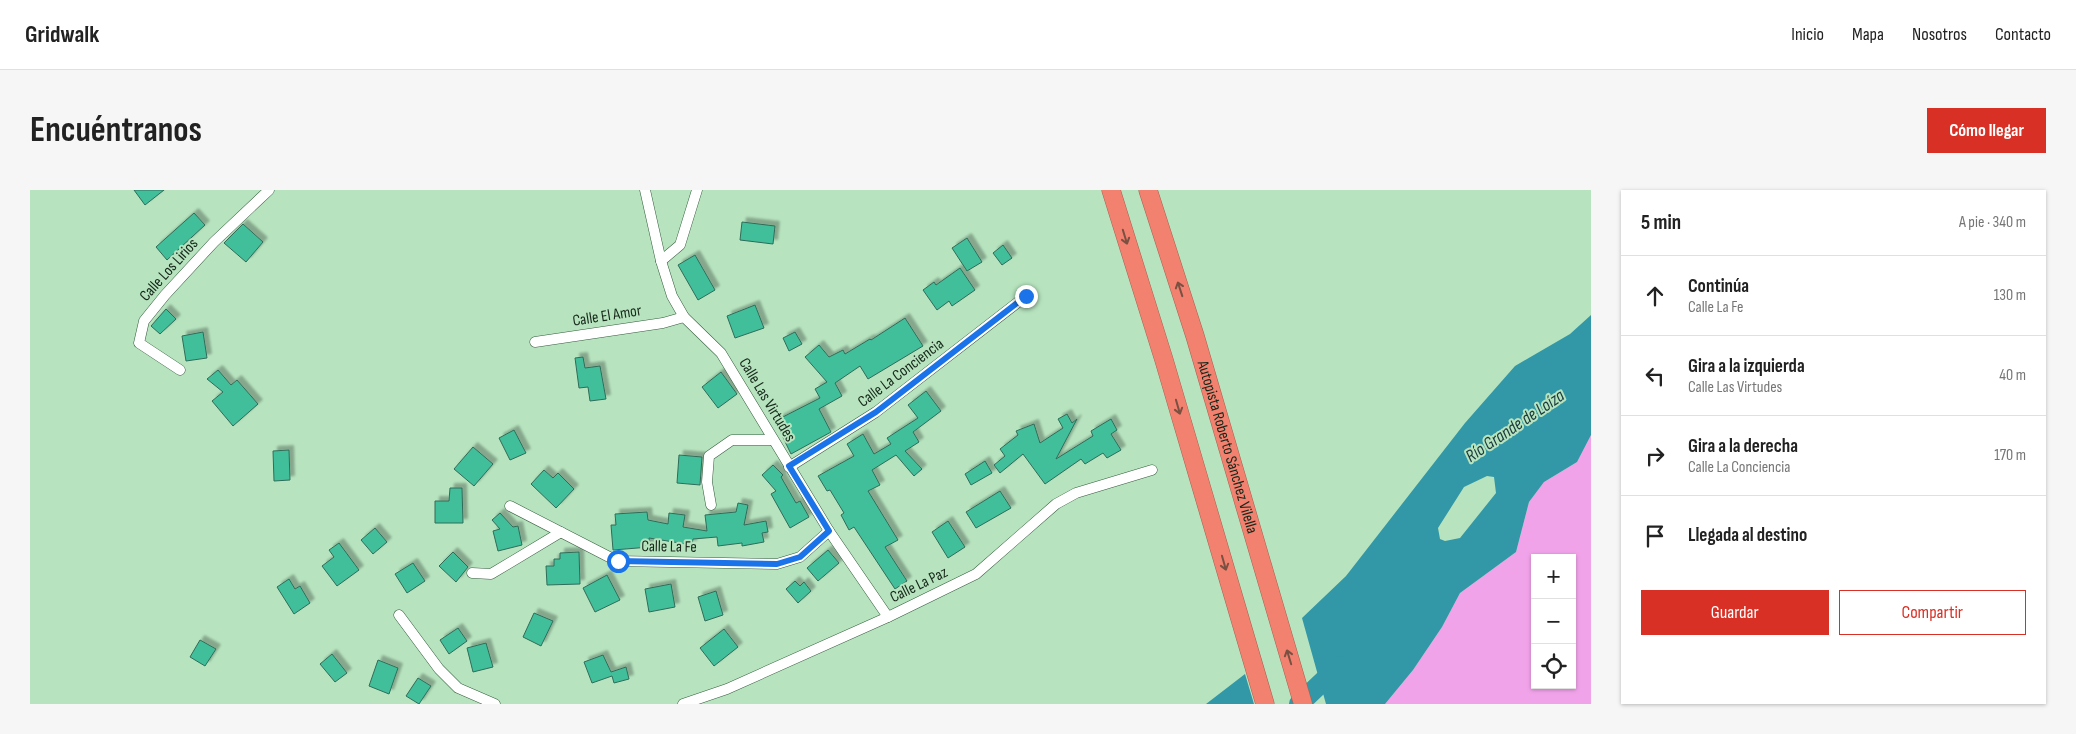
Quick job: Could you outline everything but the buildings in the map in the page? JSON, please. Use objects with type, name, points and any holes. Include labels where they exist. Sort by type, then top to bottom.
[{"type":"highway","points":[[1111,190],[1164,360],[1265,704]]},
{"type":"highway","name":"Autopista Roberto Sánchez Vilella","points":[[1148,190],[1195,336],[1303,704]]},
{"type":"street","name":"Calle Los Lirios","points":[[180,370],[139,343],[144,321],[165,295],[214,242],[269,190]]},
{"type":"street","name":"Calle Las Virtudes","points":[[645,190],[661,261],[672,296],[684,317],[721,353],[829,531],[888,617]]},
{"type":"street","points":[[661,261],[680,244],[697,190]]},
{"type":"street","name":"Calle La Conciencia","points":[[789,466],[876,412],[1026,296]]},
{"type":"street","name":"Calle El Amor","points":[[535,342],[663,323],[684,317]]},
{"type":"street","points":[[711,505],[707,482],[709,456],[732,440],[773,440]]},
{"type":"street","name":"Calle La Paz","points":[[683,704],[727,689],[888,617],[976,574],[1056,504],[1076,493],[1152,470]]},
{"type":"street","name":"Calle La Fe","points":[[510,506],[618,561],[777,564],[800,557],[829,531]]},
{"type":"street","points":[[472,572],[491,574],[561,532]]},
{"type":"street","points":[[399,615],[439,669],[458,688],[494,704]]},
{"type":"shaded area","points":[[1591,435],[1591,704],[1385,704],[1413,670],[1442,627],[1460,593],[1516,552],[1529,502],[1544,482],[1577,462]]},
{"type":"water","points":[[1591,315],[1591,435],[1577,462],[1544,482],[1529,502],[1516,552],[1460,593],[1442,627],[1413,670],[1385,704],[1326,704],[1302,618],[1346,576],[1465,423],[1515,366],[1570,334]],"holes":[[[1487,476],[1494,477],[1496,493],[1460,538],[1445,541],[1440,539],[1438,528],[1464,487]]]},
{"type":"water","points":[[1245,674],[1254,704],[1206,704]]},
{"type":"waterway","name":"Río Grande de Loíza","points":[[1299,704],[1339,666]]},
{"type":"route","points":[[618,561],[777,564],[800,557],[829,531],[789,466],[876,412],[1026,296]]}]
